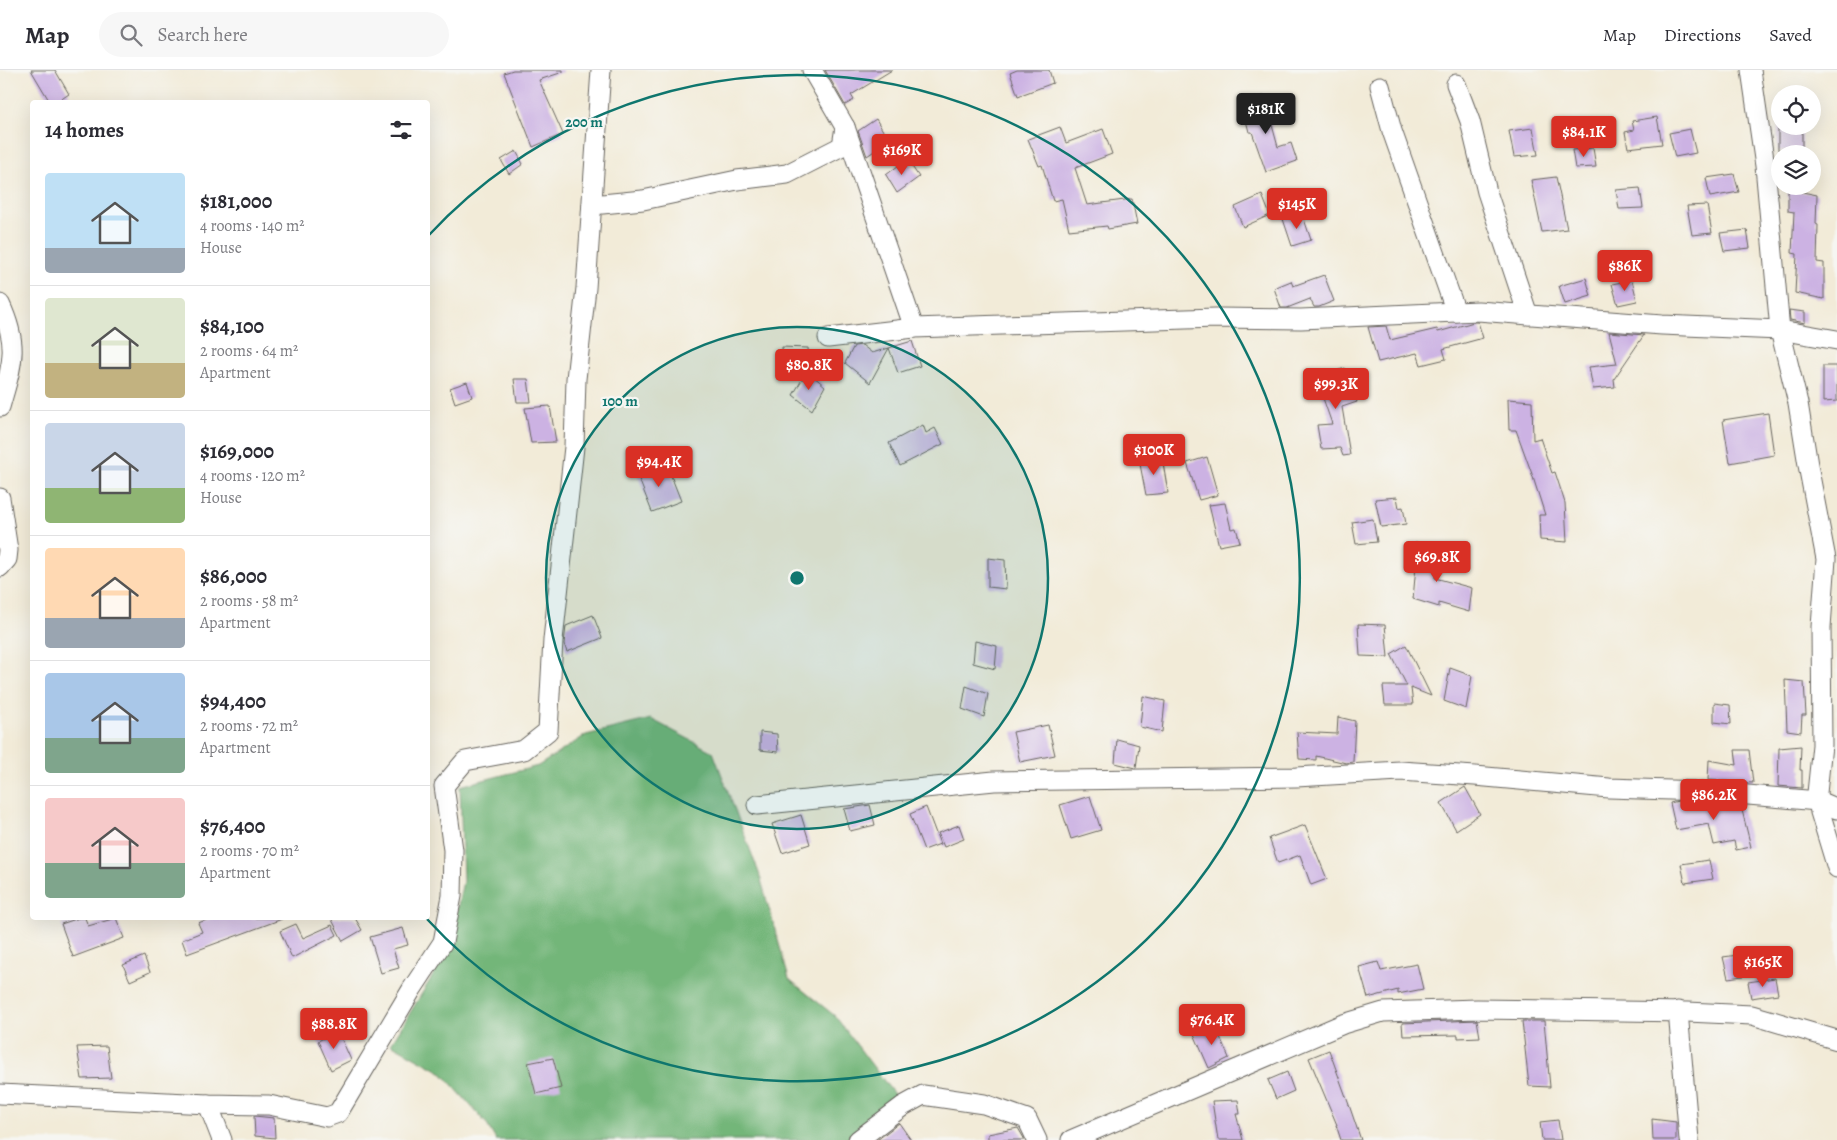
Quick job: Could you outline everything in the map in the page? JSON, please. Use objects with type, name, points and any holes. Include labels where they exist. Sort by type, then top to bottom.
[{"type":"street","points":[[0,1094],[269,1105],[327,1117],[338,1113],[412,989],[443,942],[452,896],[453,850],[444,786],[464,761],[524,750],[548,731],[553,640],[574,447],[576,378],[586,288],[601,70]]},
{"type":"street","points":[[812,70],[845,127],[914,328]]},
{"type":"street","points":[[1750,70],[1765,166],[1780,330],[1798,403],[1826,559],[1821,627],[1822,745],[1817,793],[1820,812],[1837,868]]},
{"type":"street","points":[[1456,84],[1470,121],[1487,192],[1528,315]]},
{"type":"street","points":[[1380,86],[1392,131],[1456,312]]},
{"type":"street","points":[[592,205],[643,200],[737,180],[787,174],[842,146],[845,127]]},
{"type":"street","points":[[0,304],[9,324],[13,343],[9,371],[0,407]]},
{"type":"street","points":[[828,338],[914,328],[1216,318],[1301,319],[1478,311],[1662,325],[1780,330],[1837,340]]},
{"type":"street","points":[[0,498],[8,550],[7,559],[0,567]]},
{"type":"street","points":[[757,805],[994,781],[1278,777],[1400,771],[1609,788],[1701,791],[1818,801],[1837,809]]},
{"type":"street","points":[[1071,1140],[1303,1043],[1343,1024],[1383,1012],[1477,1009],[1678,1011],[1752,1015],[1837,1040]]},
{"type":"street","points":[[1678,1011],[1689,1140]]},
{"type":"street","points":[[858,1140],[903,1106],[923,1095],[984,1104],[1027,1119],[1037,1140]]},
{"type":"street","points":[[208,1104],[222,1140]]},
{"type":"green space","points":[[651,719],[713,752],[759,873],[789,979],[835,1016],[903,1106],[858,1140],[496,1140],[486,1123],[441,1072],[391,1044],[449,949],[463,881],[460,786],[538,766],[586,735]]},
{"type":"building","points":[[31,70],[55,70],[69,94],[60,100],[49,100]]},
{"type":"building","points":[[513,70],[563,70],[563,72],[539,80],[563,134],[533,147],[504,73]]},
{"type":"building","points":[[825,70],[892,70],[851,95],[854,100],[845,105]]},
{"type":"building","points":[[1017,70],[1049,70],[1053,83],[1018,96],[1010,73]]},
{"type":"building","points":[[1264,96],[1278,147],[1291,143],[1297,161],[1266,172],[1252,132],[1249,132],[1241,101]]},
{"type":"building","points":[[1657,117],[1662,144],[1628,148],[1625,132],[1634,130],[1632,121]]},
{"type":"building","points":[[876,119],[889,141],[867,156],[858,131]]},
{"type":"building","points":[[1060,127],[1066,143],[1103,129],[1112,154],[1075,168],[1087,205],[1132,199],[1137,224],[1108,229],[1107,226],[1069,230],[1062,199],[1053,201],[1042,165],[1039,166],[1028,139]]},
{"type":"building","points":[[1533,128],[1538,155],[1514,157],[1509,131]]},
{"type":"building","points":[[1690,129],[1696,153],[1675,157],[1669,133]]},
{"type":"building","points":[[1778,135],[1802,135],[1802,145],[1778,145]]},
{"type":"building","points":[[1593,148],[1596,167],[1575,168],[1572,150]]},
{"type":"building","points":[[516,151],[523,164],[509,174],[501,160]]},
{"type":"building","points":[[907,159],[919,177],[897,193],[886,175]]},
{"type":"building","points":[[1734,174],[1739,192],[1710,197],[1706,178]]},
{"type":"building","points":[[1556,177],[1567,229],[1542,232],[1531,180]]},
{"type":"building","points":[[1640,188],[1643,208],[1619,209],[1616,190]]},
{"type":"building","points":[[1262,195],[1270,215],[1243,227],[1235,207]]},
{"type":"building","points":[[1788,195],[1817,195],[1817,262],[1824,263],[1824,299],[1795,293],[1797,254],[1792,253],[1794,212],[1788,211]]},
{"type":"building","points":[[1707,205],[1712,233],[1692,235],[1687,206]]},
{"type":"building","points":[[1302,213],[1311,240],[1292,246],[1283,219]]},
{"type":"building","points":[[1747,230],[1750,248],[1724,251],[1720,233]]},
{"type":"building","points":[[1324,275],[1334,301],[1314,307],[1310,299],[1287,308],[1281,308],[1274,288],[1291,281],[1293,286]]},
{"type":"building","points":[[1586,278],[1591,296],[1565,304],[1559,286]]},
{"type":"building","points":[[1632,280],[1637,301],[1618,305],[1612,284]]},
{"type":"building","points":[[1789,310],[1805,312],[1805,323],[1790,320]]},
{"type":"building","points":[[1478,322],[1483,338],[1443,349],[1446,359],[1421,365],[1417,353],[1378,362],[1368,327],[1386,326],[1390,340],[1437,329],[1438,332]]},
{"type":"building","points":[[1609,332],[1644,335],[1614,379],[1615,387],[1593,389],[1589,367],[1617,364]]},
{"type":"building","points":[[912,341],[920,366],[898,373],[889,348]]},
{"type":"building","points":[[862,345],[872,353],[889,348],[870,383],[845,363],[854,346]]},
{"type":"building","points":[[782,347],[808,348],[809,363],[783,361]]},
{"type":"building","points":[[1823,366],[1837,366],[1837,401],[1823,402]]},
{"type":"building","points":[[1345,368],[1357,402],[1342,407],[1350,455],[1343,456],[1340,448],[1321,449],[1317,425],[1332,424],[1316,378]]},
{"type":"building","points":[[807,371],[825,386],[812,410],[793,395]]},
{"type":"building","points":[[514,379],[528,379],[531,402],[517,402]]},
{"type":"building","points":[[467,382],[472,397],[455,403],[450,388]]},
{"type":"building","points":[[1508,399],[1532,401],[1533,440],[1540,438],[1552,473],[1555,472],[1565,503],[1567,542],[1540,540],[1539,515],[1545,515],[1516,430],[1509,430]]},
{"type":"building","points":[[550,406],[556,442],[531,443],[525,408]]},
{"type":"building","points":[[1768,413],[1774,455],[1730,463],[1723,420]]},
{"type":"building","points":[[923,425],[926,433],[935,428],[943,444],[900,466],[889,443]]},
{"type":"building","points":[[1162,457],[1168,493],[1146,495],[1139,459]]},
{"type":"building","points":[[1207,457],[1218,495],[1199,500],[1187,463]]},
{"type":"building","points":[[666,463],[681,501],[652,512],[637,474]]},
{"type":"building","points":[[1397,497],[1399,508],[1403,507],[1406,524],[1381,527],[1375,499]]},
{"type":"building","points":[[1225,503],[1231,529],[1236,528],[1240,542],[1219,546],[1209,505]]},
{"type":"building","points":[[1373,519],[1377,542],[1356,544],[1352,522]]},
{"type":"building","points":[[1415,542],[1435,545],[1435,578],[1472,588],[1469,612],[1439,603],[1439,607],[1413,599],[1416,566]]},
{"type":"building","points":[[988,558],[1005,560],[1006,589],[988,587]]},
{"type":"building","points":[[593,615],[602,638],[567,652],[564,644],[566,626]]},
{"type":"building","points":[[1358,624],[1385,625],[1388,657],[1360,656]]},
{"type":"building","points":[[975,641],[997,646],[995,669],[973,663]]},
{"type":"building","points":[[1406,645],[1431,696],[1411,688],[1413,705],[1385,705],[1383,686],[1407,686],[1391,654]]},
{"type":"building","points":[[1450,668],[1472,676],[1466,709],[1444,701]]},
{"type":"building","points":[[1785,680],[1804,682],[1806,715],[1802,715],[1801,732],[1787,730]]},
{"type":"building","points":[[966,686],[988,694],[984,717],[962,709]]},
{"type":"building","points":[[1143,696],[1165,701],[1162,732],[1140,727]]},
{"type":"building","points":[[1714,703],[1730,705],[1731,724],[1714,722]]},
{"type":"building","points":[[1338,717],[1355,721],[1353,762],[1346,763],[1316,756],[1316,760],[1299,759],[1297,732],[1337,734]]},
{"type":"building","points":[[1048,725],[1055,755],[1020,762],[1013,732]]},
{"type":"building","points":[[760,732],[777,734],[778,752],[760,750]]},
{"type":"building","points":[[1117,739],[1139,745],[1136,768],[1115,763]]},
{"type":"building","points":[[1801,746],[1800,770],[1802,770],[1802,788],[1778,786],[1779,748]]},
{"type":"building","points":[[1735,750],[1749,750],[1753,783],[1708,780],[1709,760],[1737,765]]},
{"type":"building","points":[[1465,787],[1480,814],[1456,830],[1441,803]]},
{"type":"building","points":[[1090,796],[1101,830],[1071,839],[1060,805]]},
{"type":"building","points":[[1678,801],[1741,806],[1751,847],[1736,850],[1734,841],[1714,845],[1709,824],[1676,830],[1670,803]]},
{"type":"building","points":[[870,805],[875,825],[850,831],[844,809]]},
{"type":"building","points":[[926,807],[940,844],[924,850],[910,814]]},
{"type":"building","points":[[801,815],[810,844],[782,853],[772,824]]},
{"type":"building","points":[[959,825],[964,839],[944,847],[938,833]]},
{"type":"building","points":[[1305,825],[1327,879],[1311,885],[1300,855],[1278,863],[1269,838]]},
{"type":"building","points":[[1709,860],[1713,879],[1685,883],[1681,864]]},
{"type":"building","points":[[73,920],[86,920],[88,926],[109,920],[117,920],[124,938],[73,957],[61,924]]},
{"type":"building","points":[[206,920],[279,920],[187,954],[182,940],[202,932],[198,923]]},
{"type":"building","points":[[332,920],[356,920],[362,930],[343,941]]},
{"type":"building","points":[[296,924],[303,938],[332,925],[337,935],[292,958],[280,931]]},
{"type":"building","points":[[403,928],[408,945],[393,949],[399,968],[381,973],[370,937]]},
{"type":"building","points":[[1738,955],[1743,976],[1728,978],[1723,957]]},
{"type":"building","points":[[144,956],[150,972],[130,981],[123,965]]},
{"type":"building","points":[[1378,962],[1381,971],[1417,964],[1423,989],[1398,994],[1398,990],[1368,998],[1359,967]]},
{"type":"building","points":[[1775,978],[1778,994],[1751,998],[1748,982]]},
{"type":"building","points":[[1477,1020],[1480,1037],[1458,1038],[1458,1035],[1403,1036],[1402,1023]]},
{"type":"building","points":[[1522,1021],[1544,1021],[1550,1087],[1529,1086]]},
{"type":"building","points":[[1215,1025],[1229,1058],[1209,1068],[1194,1034]]},
{"type":"building","points":[[338,1031],[351,1060],[331,1070],[318,1041]]},
{"type":"building","points":[[107,1046],[111,1078],[82,1079],[77,1047]]},
{"type":"building","points":[[1329,1050],[1361,1140],[1341,1140],[1337,1125],[1309,1058]]},
{"type":"building","points":[[553,1058],[561,1088],[536,1094],[528,1063]]},
{"type":"building","points":[[1287,1072],[1294,1091],[1276,1099],[1268,1080]]},
{"type":"building","points":[[1238,1100],[1240,1114],[1236,1114],[1243,1140],[1218,1140],[1212,1101]]},
{"type":"building","points":[[254,1116],[274,1118],[275,1138],[255,1136]]},
{"type":"building","points":[[1652,1119],[1676,1122],[1676,1140],[1653,1140]]},
{"type":"building","points":[[1558,1120],[1561,1140],[1542,1140],[1540,1122]]},
{"type":"building","points":[[899,1123],[911,1140],[877,1140]]},
{"type":"building","points":[[1018,1128],[1025,1140],[988,1140],[988,1134]]}]
